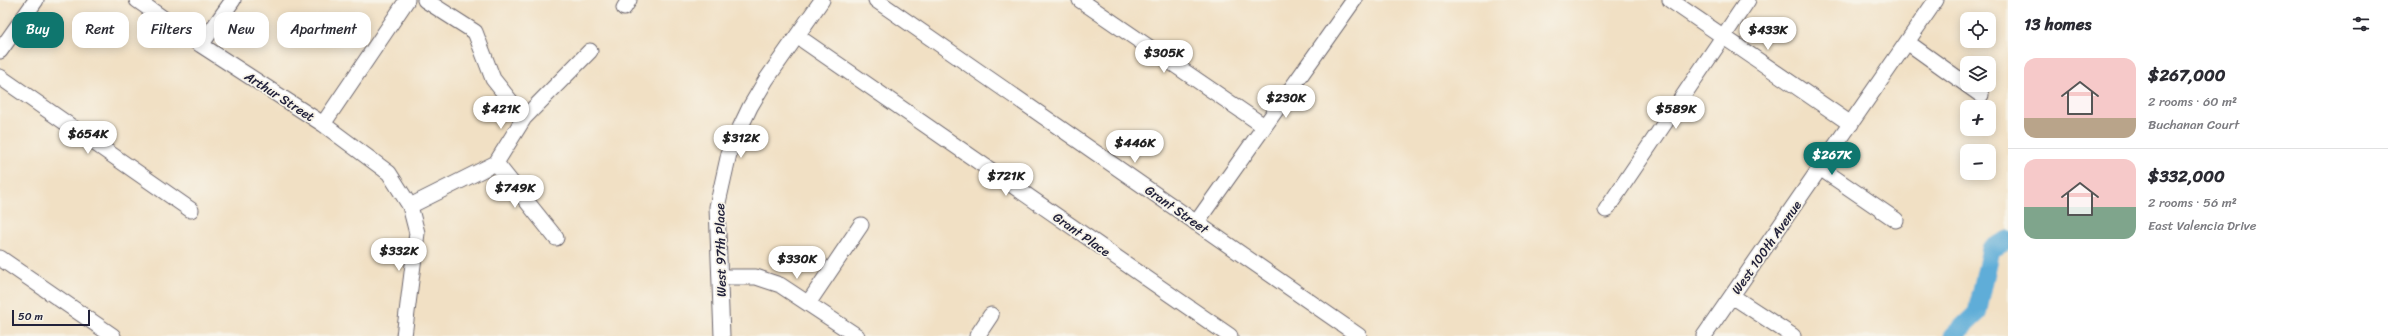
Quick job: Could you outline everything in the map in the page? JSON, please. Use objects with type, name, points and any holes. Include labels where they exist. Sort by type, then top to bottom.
[{"type":"street","points":[[0,51],[36,0]]},
{"type":"street","name":"Arthur Street","points":[[137,0],[154,12]]},
{"type":"street","points":[[206,38],[233,0]]},
{"type":"street","points":[[323,124],[407,0]]},
{"type":"street","points":[[425,0],[475,32],[493,79],[524,118]]},
{"type":"street","name":"West 97th Place","points":[[722,336],[717,207],[730,149],[750,107],[822,0]]},
{"type":"street","name":"Grant Street","points":[[876,0],[1360,336]]},
{"type":"street","points":[[1080,0],[1264,126]]},
{"type":"street","points":[[1670,0],[1851,124]]},
{"type":"street","points":[[1606,210],[1748,0]]},
{"type":"street","name":"West 100th Avenue","points":[[1704,336],[1936,0]]},
{"type":"street","points":[[1196,223],[1353,1]]},
{"type":"street","name":"Grant Place","points":[[797,36],[1230,336]]},
{"type":"street","points":[[1907,42],[1981,95]]},
{"type":"street","name":"Arthur Street","points":[[206,48],[323,124],[389,173],[410,206],[417,233],[404,336]]},
{"type":"street","points":[[410,206],[496,163],[524,118],[590,51]]},
{"type":"street","points":[[0,77],[191,210]]},
{"type":"street","points":[[496,163],[556,238]]},
{"type":"street","points":[[1820,168],[1896,220]]},
{"type":"street","points":[[809,302],[861,225]]},
{"type":"street","points":[[0,258],[113,336]]},
{"type":"street","points":[[720,277],[756,277],[780,285],[809,302],[857,336]]},
{"type":"street","points":[[1732,296],[1793,336]]},
{"type":"street","points":[[977,336],[991,315]]},
{"type":"waterway","points":[[1953,336],[1977,313],[1991,249],[2008,240]]}]
